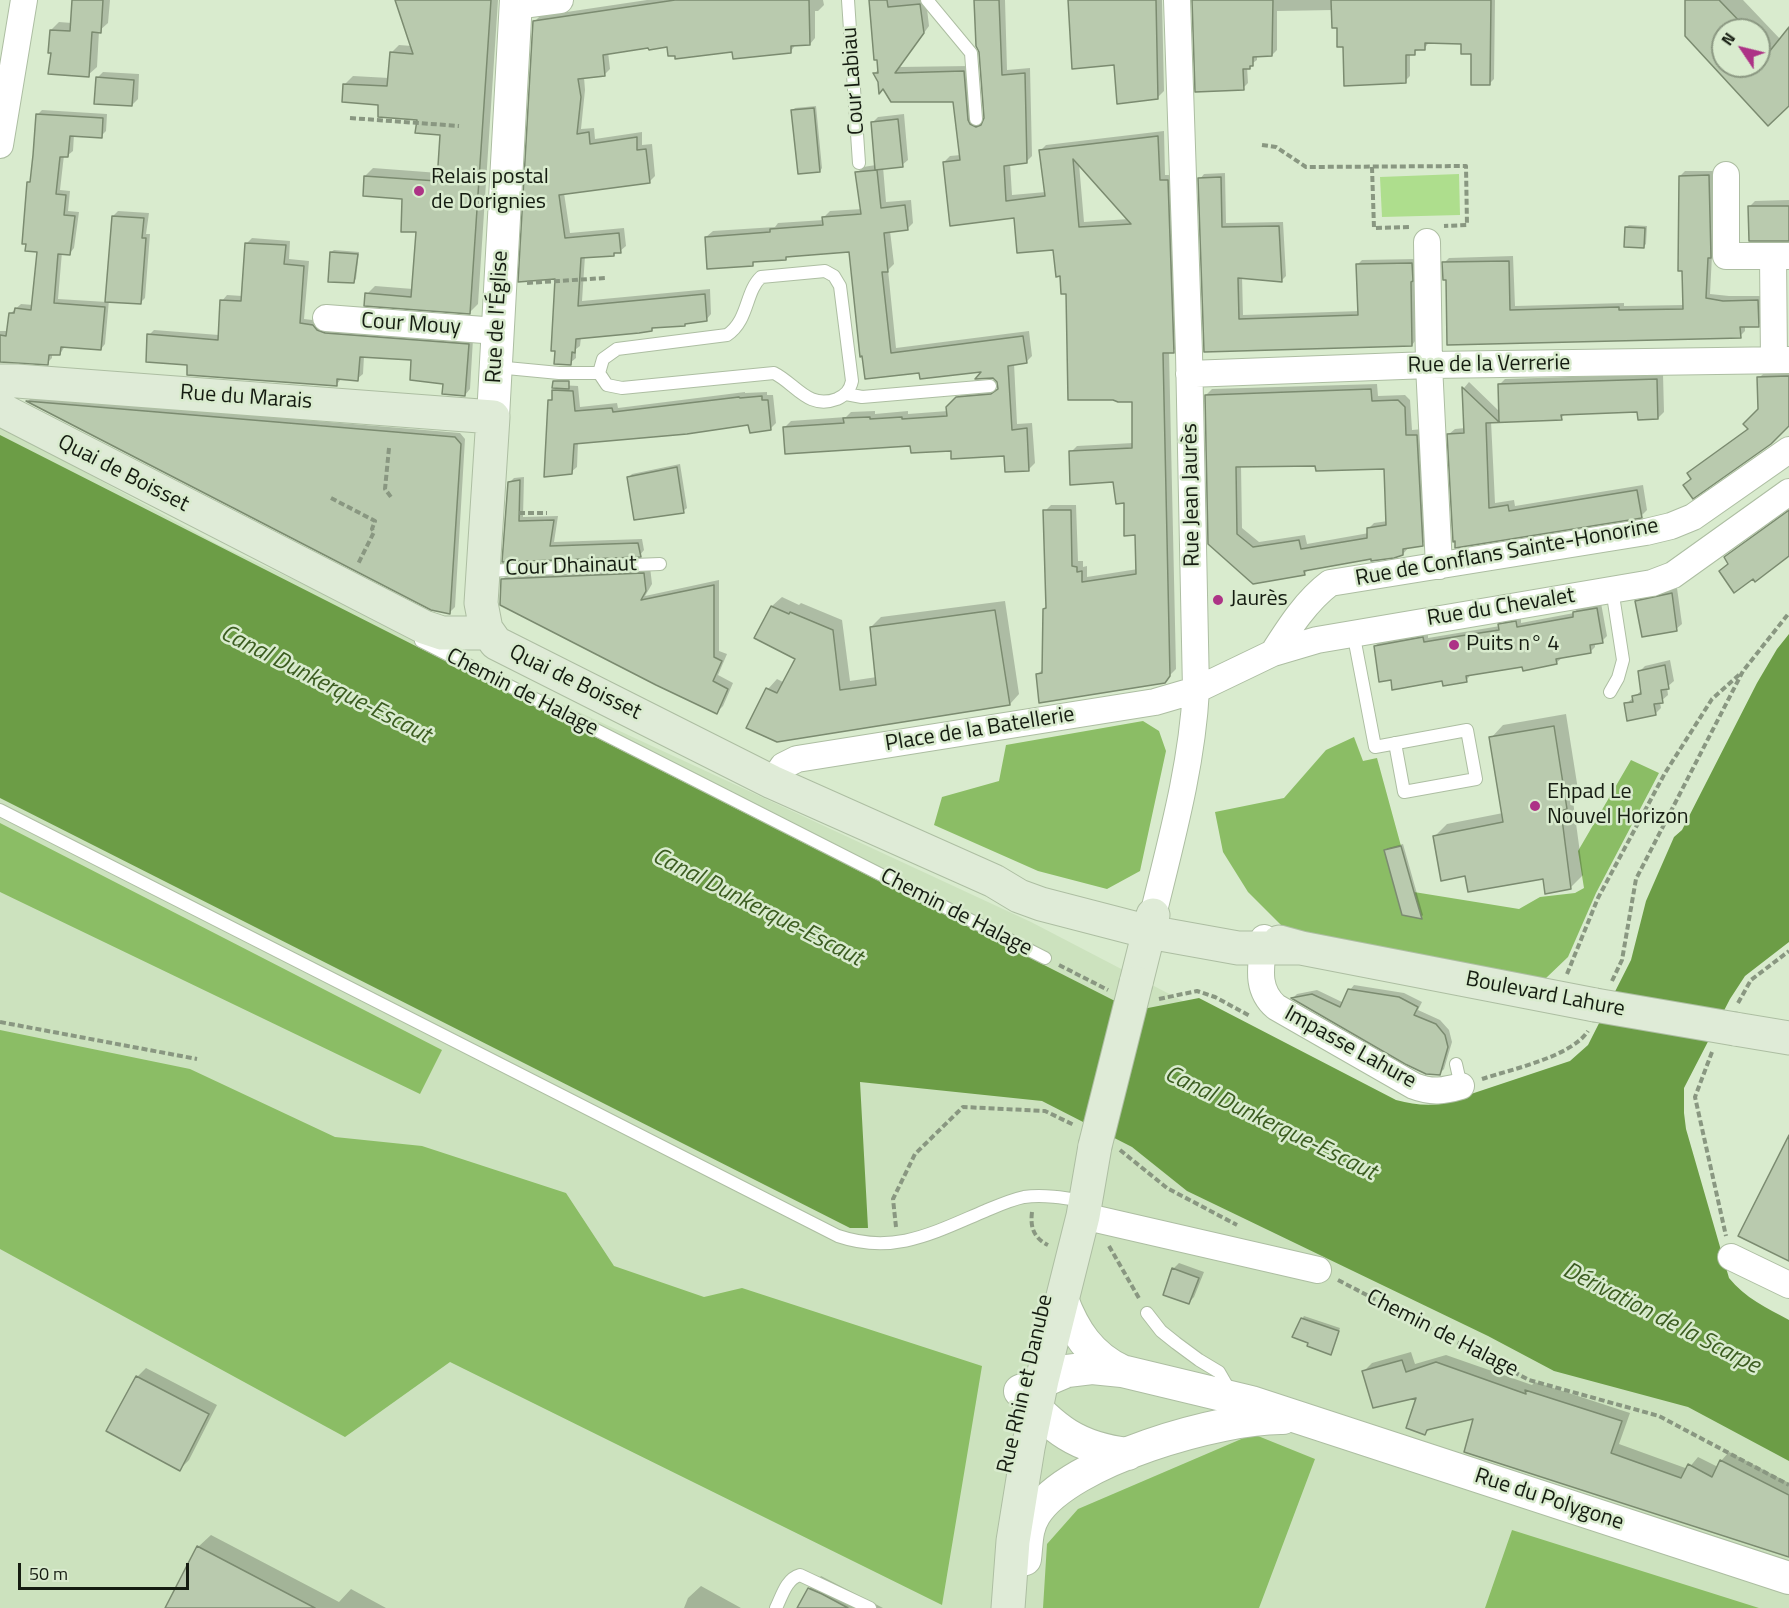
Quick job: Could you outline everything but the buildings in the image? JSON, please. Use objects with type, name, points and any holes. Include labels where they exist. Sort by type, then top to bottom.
[{"type":"main road","name":"Rue du Marais","points":[[0,381],[492,417]]},
{"type":"main road","name":"Quai de Boisset","points":[[0,409],[430,630],[442,633],[488,633],[493,640],[505,648],[772,782],[993,881],[1019,896],[1041,904],[1151,924]]},
{"type":"main road","name":"Rue de l'Église","points":[[488,633],[481,603],[492,417]]},
{"type":"main road","name":"Boulevard Lahure","points":[[1151,924],[1238,948],[1263,943],[1301,948],[1560,998],[1597,1008],[1789,1038]]},
{"type":"main road","name":"Rue Jean Jaurès","points":[[1093,1156],[1151,924]]},
{"type":"main road","name":"Rue Rhin et Danube","points":[[990,1608],[1003,1475],[1032,1394],[1088,1210],[1093,1156]]},
{"type":"main road","name":"Rue Rhin et Danube","points":[[1008,1608],[1010,1566],[1032,1394],[1060,1248],[1088,1210]]},
{"type":"street","points":[[0,145],[24,0]]},
{"type":"street","points":[[515,3],[560,0]]},
{"type":"street","name":"Rue Jean Jaurès","points":[[1151,924],[1189,756],[1196,690],[1177,0]]},
{"type":"street","name":"Rue de l'Église","points":[[492,417],[515,3]]},
{"type":"street","points":[[1726,175],[1726,256],[1781,256],[1781,360]]},
{"type":"street","points":[[1426,232],[1438,566]]},
{"type":"street","name":"Cour Mouy","points":[[326,318],[497,331]]},
{"type":"street","name":"Rue de la Verrerie","points":[[1189,374],[1429,365],[1781,360]]},
{"type":"street","name":"Rue de Conflans Sainte-Honorine","points":[[1273,653],[1304,609],[1318,592],[1330,583],[1671,526],[1693,517],[1789,450]]},
{"type":"street","name":"Rue du Chevalet","points":[[1196,690],[1273,653],[1317,640],[1353,632],[1652,583],[1673,575],[1789,492]]},
{"type":"street","name":"Place de la Batellerie","points":[[772,782],[783,766],[797,759],[1140,705],[1196,690]]},
{"type":"street","name":"Impasse Lahure","points":[[1263,943],[1261,985],[1269,1001],[1276,1006],[1414,1086],[1433,1092],[1443,1092],[1459,1075]]},
{"type":"street","points":[[1088,1210],[1318,1270]]},
{"type":"street","points":[[1731,1257],[1789,1285]]},
{"type":"street","name":"Rue du Polygone","points":[[1062,1299],[1080,1338],[1097,1355],[1122,1371]]},
{"type":"street","name":"Rue du Polygone","points":[[1128,1454],[1101,1450],[1078,1441],[1057,1428],[1032,1394],[1072,1369],[1122,1371],[1265,1406],[1789,1578]]},
{"type":"street","name":"Rue du Polygone","points":[[1019,1608],[1023,1589],[1027,1534],[1035,1515],[1051,1495],[1076,1477],[1128,1454],[1170,1439],[1227,1424],[1269,1418],[1308,1422]]},
{"type":"lane","name":"Cour Labiau","points":[[848,0],[860,163]]},
{"type":"lane","points":[[927,0],[970,52],[976,119]]},
{"type":"lane","points":[[846,394],[852,381],[840,286],[834,276],[825,271],[761,277],[756,282],[741,320],[726,335],[617,350],[603,359],[599,372],[607,385],[622,388],[774,373],[812,400],[828,401],[846,394],[862,397],[990,386]]},
{"type":"lane","points":[[495,367],[559,373],[599,372]]},
{"type":"lane","name":"Cour Dhainaut","points":[[483,571],[660,564]]},
{"type":"lane","points":[[1610,692],[1618,678],[1623,660],[1612,590]]},
{"type":"lane","points":[[1353,632],[1375,747],[1395,743],[1467,730],[1476,779],[1404,792],[1395,743]]},
{"type":"lane","name":"Chemin de Halage","points":[[413,637],[1045,958]]},
{"type":"lane","points":[[0,810],[838,1236],[868,1243],[915,1240],[1006,1203],[1034,1197],[1088,1210]]},
{"type":"lane","points":[[1147,1313],[1161,1331],[1219,1372],[1233,1398]]},
{"type":"lane","points":[[776,1608],[789,1582],[800,1575],[870,1608]]},
{"type":"path","points":[[350,118],[459,126]]},
{"type":"path","points":[[1262,146],[1276,147],[1306,167],[1466,166],[1467,225],[1426,232],[1374,228],[1372,167]]},
{"type":"path","points":[[500,285],[605,278]]},
{"type":"path","points":[[389,448],[386,489],[391,497]]},
{"type":"path","points":[[331,498],[375,521],[372,529],[374,532],[346,588]]},
{"type":"path","points":[[519,513],[546,513]]},
{"type":"path","points":[[1560,998],[1572,959],[1598,898],[1665,773],[1712,699],[1743,671],[1789,613]]},
{"type":"path","points":[[1459,1075],[1558,1054],[1576,1044],[1622,960],[1636,879],[1743,671]]},
{"type":"path","points":[[1731,1257],[1695,1097],[1751,980],[1789,951]]},
{"type":"path","points":[[0,1022],[197,1059]]},
{"type":"path","points":[[1034,1197],[1032,1229],[1038,1239],[1047,1245],[1060,1248]]},
{"type":"path","points":[[1088,1210],[1147,1313]]},
{"type":"path","name":"Chemin de Halage","points":[[1318,1270],[1529,1380],[1659,1416],[1789,1485]]},
{"type":"shaded area","points":[[1459,174],[1460,215],[1382,217],[1380,177]]},
{"type":"shaded area","points":[[0,426],[219,545],[1031,922],[1640,1239],[1789,1323],[1789,1608],[0,1608]]},
{"type":"shaded area","points":[[1143,721],[1159,731],[1166,751],[1140,871],[1107,889],[1038,871],[934,825],[942,797],[999,781],[1006,745]]},
{"type":"shaded area","points":[[1354,737],[1363,761],[1377,758],[1401,846],[1384,850],[1402,915],[1421,918],[1414,892],[1519,909],[1540,897],[1575,893],[1584,888],[1578,851],[1631,760],[1659,773],[1596,893],[1568,957],[1545,979],[1287,931],[1248,892],[1223,852],[1215,812],[1284,798],[1326,750]]},
{"type":"shaded area","points":[[0,823],[442,1050],[420,1094],[0,892]]},
{"type":"shaded area","points":[[0,1030],[190,1069],[335,1137],[422,1146],[566,1193],[614,1266],[704,1297],[742,1288],[982,1366],[942,1605],[450,1362],[345,1437],[0,1249]]},
{"type":"shaded area","points":[[1253,1434],[1315,1459],[1259,1608],[1043,1608],[1047,1544],[1078,1509]]},
{"type":"shaded area","points":[[1512,1530],[1759,1608],[1485,1608]]},
{"type":"water","points":[[0,435],[1113,1000],[1148,1008],[1199,998],[1396,1100],[1418,1104],[1441,1104],[1570,1061],[1588,1045],[1631,960],[1646,901],[1674,837],[1682,830],[1757,683],[1777,649],[1789,634],[1789,942],[1745,976],[1730,999],[1684,1088],[1684,1113],[1686,1129],[1729,1278],[1749,1297],[1789,1320],[1789,1461],[1688,1407],[1554,1371],[1488,1336],[1187,1191],[1132,1147],[1042,1101],[860,1082],[868,1228],[850,1228],[0,798]]},
{"type":"place","name":"Relais postal de Dorignies","points":[[419,191]]},
{"type":"place","name":"Jaurès","points":[[1218,600]]},
{"type":"place","name":"Puits n° 4","points":[[1454,645]]},
{"type":"place","name":"Ehpad Le Nouvel Horizon","points":[[1535,806]]},
{"type":"water label","name":"Canal Dunkerque-Escaut","points":[[325,685]]},
{"type":"water label","name":"Canal Dunkerque-Escaut","points":[[757,908]]},
{"type":"water label","name":"Canal Dunkerque-Escaut","points":[[1270,1124]]},
{"type":"water label","name":"Dérivation de la Scarpe","points":[[1661,1319]]}]
